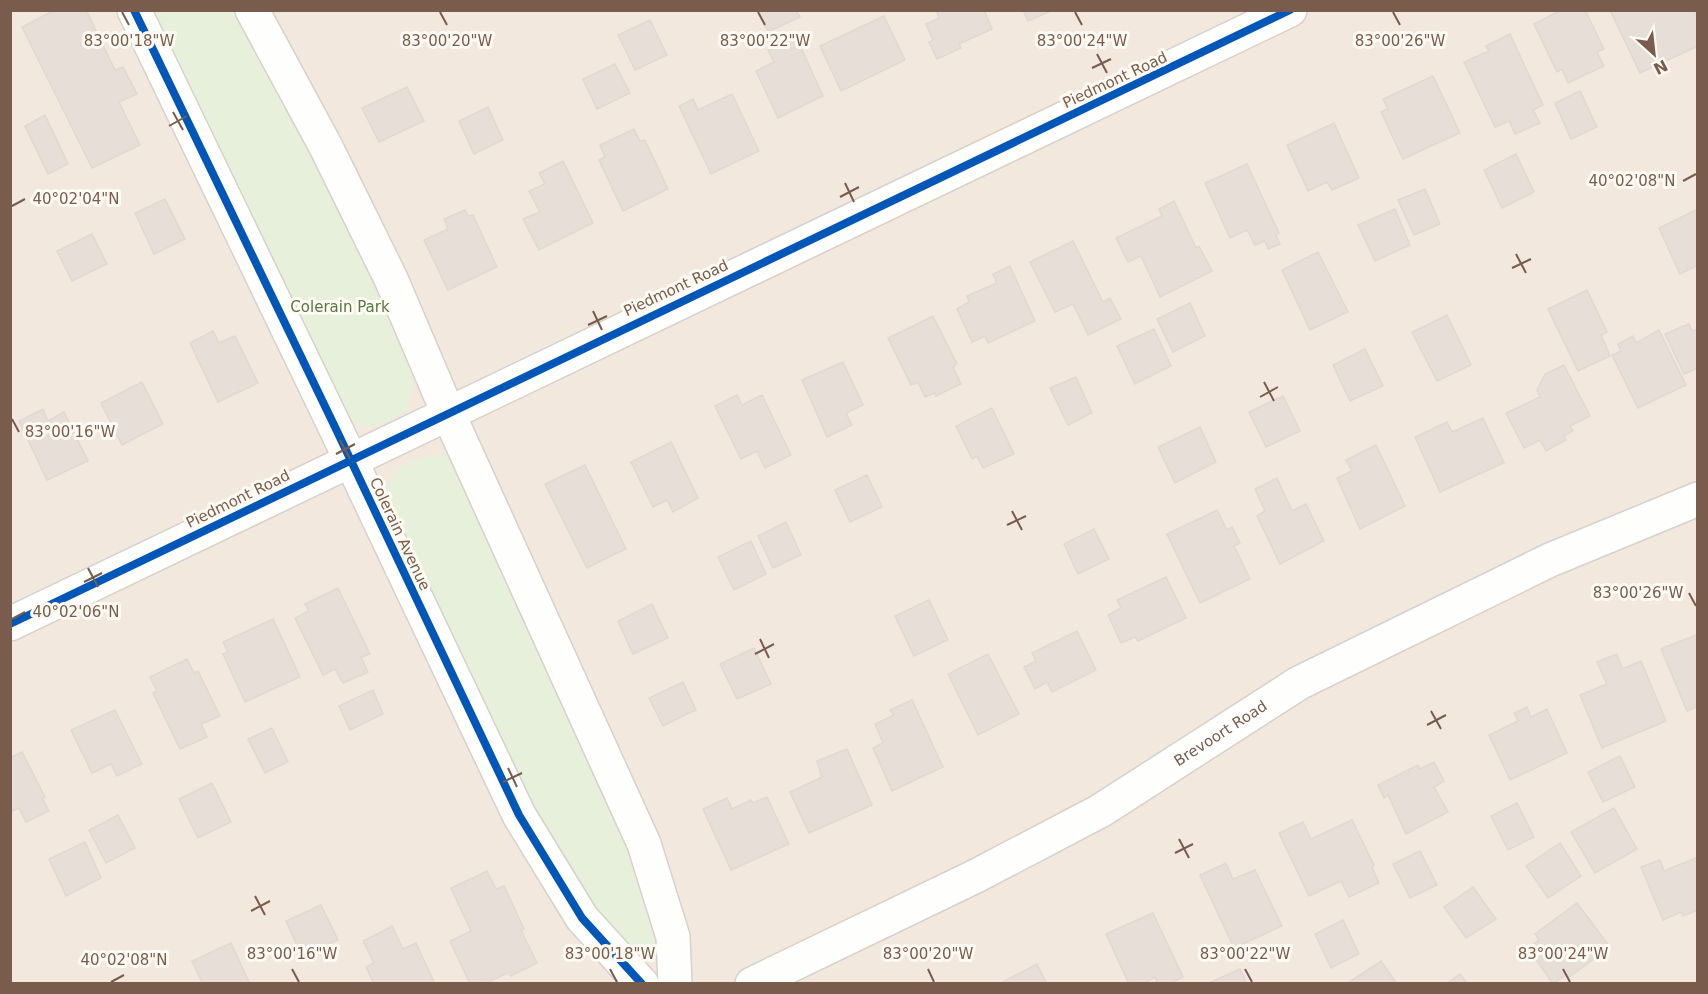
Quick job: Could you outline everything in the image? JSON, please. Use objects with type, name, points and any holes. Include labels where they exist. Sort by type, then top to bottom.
[{"type":"street","name":"Colerain Avenue","points":[[134,10],[519,814],[582,918],[642,984]]},
{"type":"street","points":[[252,10],[326,147],[376,249],[644,844],[673,937],[675,984]]},
{"type":"street","name":"Piedmont Road","points":[[10,624],[1290,10]]},
{"type":"street","name":"Brevoort Road","points":[[752,984],[976,876],[1100,811],[1299,683],[1550,560],[1698,499]]},
{"type":"shaded area","points":[[11,11],[1697,11],[1697,983],[11,983]]},
{"type":"green space","name":"Colerain Park","points":[[148,11],[239,11],[384,291],[407,357],[414,386],[406,410],[389,422],[365,427],[344,416]]},
{"type":"green space","points":[[430,455],[451,455],[637,854],[659,933],[655,947],[644,955],[633,955],[570,882],[382,500],[390,481],[399,469]]},
{"type":"building","points":[[55,10],[86,10],[115,70],[123,67],[137,94],[119,102],[140,145],[92,168],[22,27]]},
{"type":"building","points":[[757,10],[796,10],[800,17],[768,32]]},
{"type":"building","points":[[936,10],[984,10],[992,29],[959,44],[961,48],[937,59],[929,42],[933,40],[926,24],[939,18]]},
{"type":"building","points":[[1023,10],[1051,10],[1051,11],[1028,21]]},
{"type":"building","points":[[1561,10],[1585,10],[1604,49],[1597,52],[1604,66],[1568,83],[1562,69],[1557,72],[1534,24]]},
{"type":"building","points":[[1610,10],[1694,10],[1698,19],[1698,46],[1640,73]]},
{"type":"building","points":[[884,16],[905,60],[841,91],[820,46]]},
{"type":"building","points":[[650,20],[667,55],[635,70],[618,35]]},
{"type":"building","points":[[1510,34],[1543,105],[1533,110],[1540,123],[1515,134],[1509,121],[1495,127],[1464,62],[1489,51],[1486,46]]},
{"type":"building","points":[[796,37],[823,96],[778,118],[756,71],[774,62],[768,50]]},
{"type":"building","points":[[615,64],[630,93],[597,109],[583,79]]},
{"type":"building","points":[[1433,76],[1460,133],[1403,159],[1381,112],[1388,109],[1383,99]]},
{"type":"building","points":[[407,87],[424,121],[379,142],[362,108]]},
{"type":"building","points":[[1580,91],[1597,127],[1571,139],[1555,103]]},
{"type":"building","points":[[732,94],[759,151],[711,174],[679,106],[693,99],[698,110]]},
{"type":"building","points":[[488,107],[503,140],[474,154],[459,121]]},
{"type":"building","points":[[45,115],[68,164],[48,174],[25,126]]},
{"type":"building","points":[[1334,123],[1359,178],[1332,190],[1327,182],[1308,191],[1287,145]]},
{"type":"building","points":[[634,129],[640,141],[645,140],[668,189],[623,211],[599,160],[605,157],[600,145]]},
{"type":"building","points":[[1516,154],[1534,192],[1502,208],[1484,170]]},
{"type":"building","points":[[563,161],[593,223],[539,250],[523,219],[540,212],[529,191],[545,184],[539,173]]},
{"type":"building","points":[[1247,164],[1279,233],[1276,235],[1280,244],[1268,249],[1265,241],[1255,245],[1247,230],[1230,238],[1205,183]]},
{"type":"building","points":[[1425,189],[1440,224],[1414,235],[1398,200]]},
{"type":"building","points":[[165,199],[185,239],[154,254],[135,213]]},
{"type":"building","points":[[1174,201],[1196,248],[1199,246],[1212,271],[1160,297],[1141,256],[1128,262],[1116,238],[1162,216],[1159,209]]},
{"type":"building","points":[[1395,209],[1410,245],[1375,261],[1358,225]]},
{"type":"building","points":[[1698,209],[1698,265],[1680,274],[1659,228]]},
{"type":"building","points":[[465,210],[468,216],[473,215],[497,267],[448,290],[424,240],[448,229],[444,219]]},
{"type":"building","points":[[92,234],[107,264],[72,281],[57,251]]},
{"type":"building","points":[[1073,241],[1103,302],[1110,298],[1121,319],[1088,335],[1073,304],[1055,312],[1030,262]]},
{"type":"building","points":[[1318,252],[1348,312],[1310,330],[1282,270]]},
{"type":"building","points":[[1010,266],[1035,321],[988,343],[985,336],[972,342],[957,309],[969,302],[967,296],[997,283],[993,274]]},
{"type":"building","points":[[1587,290],[1607,332],[1601,335],[1610,356],[1578,371],[1548,309]]},
{"type":"building","points":[[1190,303],[1205,336],[1173,352],[1157,319]]},
{"type":"building","points":[[1447,315],[1471,365],[1437,381],[1412,332]]},
{"type":"building","points":[[933,316],[957,364],[953,367],[961,384],[936,396],[935,393],[925,397],[918,382],[911,385],[888,338]]},
{"type":"building","points":[[1689,324],[1692,331],[1698,329],[1698,368],[1684,374],[1665,334]]},
{"type":"building","points":[[1154,329],[1171,366],[1135,384],[1117,346]]},
{"type":"building","points":[[1659,330],[1686,385],[1638,408],[1612,355],[1621,351],[1618,344],[1633,336],[1636,343]]},
{"type":"building","points":[[213,331],[219,343],[235,336],[258,383],[218,402],[190,343]]},
{"type":"building","points":[[1365,349],[1383,386],[1350,401],[1333,365]]},
{"type":"building","points":[[843,362],[863,405],[846,413],[852,425],[827,437],[802,380]]},
{"type":"building","points":[[1564,365],[1590,416],[1570,426],[1573,431],[1564,436],[1566,440],[1546,451],[1540,440],[1524,448],[1506,413],[1540,397],[1537,390],[1545,374]]},
{"type":"building","points":[[1076,377],[1092,413],[1068,425],[1050,388]]},
{"type":"building","points":[[142,382],[163,424],[122,445],[101,403]]},
{"type":"building","points":[[737,395],[742,405],[762,395],[791,455],[765,468],[757,451],[741,459],[715,406]]},
{"type":"building","points":[[1283,396],[1300,431],[1266,447],[1249,412]]},
{"type":"building","points":[[992,408],[1014,454],[983,468],[977,456],[972,459],[956,426]]},
{"type":"building","points":[[43,409],[48,421],[64,412],[88,461],[47,480],[19,421]]},
{"type":"building","points":[[1483,418],[1504,463],[1440,492],[1415,437],[1447,422],[1452,432]]},
{"type":"building","points":[[1200,427],[1216,462],[1175,483],[1158,447]]},
{"type":"building","points":[[671,442],[698,498],[673,512],[667,500],[653,507],[631,462]]},
{"type":"building","points":[[1376,445],[1405,506],[1360,529],[1337,478],[1352,471],[1346,460]]},
{"type":"building","points":[[585,465],[626,549],[587,568],[545,484]]},
{"type":"building","points":[[867,475],[882,507],[850,522],[835,490]]},
{"type":"building","points":[[1277,478],[1292,511],[1306,504],[1324,541],[1280,564],[1257,516],[1265,511],[1255,489]]},
{"type":"building","points":[[1217,510],[1227,530],[1232,527],[1240,543],[1234,546],[1250,579],[1200,603],[1167,534]]},
{"type":"building","points":[[786,522],[801,555],[773,568],[758,536]]},
{"type":"building","points":[[1094,529],[1109,559],[1078,574],[1064,544]]},
{"type":"building","points":[[751,541],[766,574],[734,590],[718,557]]},
{"type":"building","points":[[1166,577],[1186,618],[1138,641],[1135,637],[1121,643],[1108,615],[1121,608],[1117,600]]},
{"type":"building","points":[[338,588],[370,654],[361,657],[368,672],[343,683],[335,669],[323,675],[295,618],[309,611],[305,604]]},
{"type":"building","points":[[929,600],[948,640],[914,656],[895,616]]},
{"type":"building","points":[[652,604],[668,638],[633,654],[618,621]]},
{"type":"building","points":[[273,619],[300,677],[245,702],[223,654],[228,652],[223,642]]},
{"type":"building","points":[[1077,631],[1096,670],[1052,692],[1047,682],[1035,689],[1024,667],[1036,661],[1032,653]]},
{"type":"building","points":[[1698,634],[1698,706],[1687,711],[1661,649]]},
{"type":"building","points":[[754,648],[771,684],[737,699],[720,664]]},
{"type":"building","points":[[988,654],[1019,714],[978,735],[948,674]]},
{"type":"building","points":[[1617,654],[1622,669],[1641,661],[1666,721],[1602,748],[1580,695],[1607,684],[1597,662]]},
{"type":"building","points":[[187,659],[194,673],[198,671],[220,716],[201,724],[207,737],[180,749],[153,693],[157,691],[150,677]]},
{"type":"building","points":[[683,682],[696,710],[663,726],[649,698]]},
{"type":"building","points":[[373,690],[383,714],[350,730],[339,706]]},
{"type":"building","points":[[912,700],[943,767],[892,791],[873,748],[883,743],[875,724],[894,715],[890,710]]},
{"type":"building","points":[[1527,707],[1531,717],[1547,709],[1567,753],[1510,780],[1489,735],[1518,721],[1514,713]]},
{"type":"building","points":[[115,710],[142,764],[117,776],[111,764],[92,773],[71,730]]},
{"type":"building","points":[[272,728],[288,762],[265,773],[248,739]]},
{"type":"building","points":[[847,749],[872,805],[809,833],[790,792],[822,777],[817,761]]},
{"type":"building","points":[[22,752],[45,797],[42,798],[49,811],[26,822],[19,808],[10,812],[10,758]]},
{"type":"building","points":[[1620,756],[1635,787],[1603,802],[1588,772]]},
{"type":"building","points":[[1434,762],[1444,781],[1434,787],[1448,812],[1406,834],[1388,795],[1384,798],[1378,785],[1418,765],[1420,769]]},
{"type":"building","points":[[212,783],[231,822],[198,838],[179,799]]},
{"type":"building","points":[[767,797],[789,844],[731,870],[703,809],[727,798],[732,809],[751,800],[753,803]]},
{"type":"building","points":[[1517,803],[1534,837],[1508,850],[1491,816]]},
{"type":"building","points":[[1614,808],[1637,849],[1595,873],[1571,832]]},
{"type":"building","points":[[118,815],[135,848],[106,863],[89,830]]},
{"type":"building","points":[[1352,820],[1374,865],[1372,867],[1379,883],[1349,897],[1341,881],[1309,896],[1279,833],[1303,822],[1311,839]]},
{"type":"building","points":[[85,842],[101,878],[66,896],[49,859]]},
{"type":"building","points":[[1560,843],[1581,876],[1548,898],[1526,866]]},
{"type":"building","points":[[1420,851],[1437,885],[1410,898],[1393,864]]},
{"type":"building","points":[[1698,857],[1698,910],[1683,916],[1681,912],[1663,920],[1641,867],[1660,860],[1664,871]]},
{"type":"building","points":[[1226,863],[1233,879],[1255,870],[1282,926],[1234,948],[1200,875]]},
{"type":"building","points":[[487,871],[496,889],[504,886],[537,963],[511,976],[509,972],[485,984],[470,984],[450,941],[471,931],[451,888]]},
{"type":"building","points":[[1473,887],[1496,919],[1466,938],[1444,907]]},
{"type":"building","points":[[1577,903],[1610,947],[1568,978],[1566,975],[1553,984],[1528,948],[1539,940],[1535,934]]},
{"type":"building","points":[[321,905],[338,940],[302,956],[286,921]]},
{"type":"building","points":[[1153,913],[1183,977],[1169,984],[1158,984],[1155,977],[1143,984],[1129,984],[1106,934]]},
{"type":"building","points":[[1343,920],[1359,954],[1331,968],[1315,934]]},
{"type":"building","points":[[392,926],[403,949],[416,943],[435,984],[374,984],[366,967],[374,963],[363,941]]},
{"type":"building","points":[[231,943],[249,982],[245,984],[203,984],[192,961]]},
{"type":"building","points":[[1381,961],[1397,984],[1346,984]]},
{"type":"building","points":[[1037,964],[1047,984],[999,984]]},
{"type":"building","points":[[1240,969],[1247,984],[1209,984],[1209,983]]},
{"type":"building","points":[[1460,974],[1468,984],[1446,984]]},
{"type":"cycle path","points":[[134,10],[519,815],[582,918],[642,984]]},
{"type":"cycle path","points":[[10,624],[1290,10]]}]
